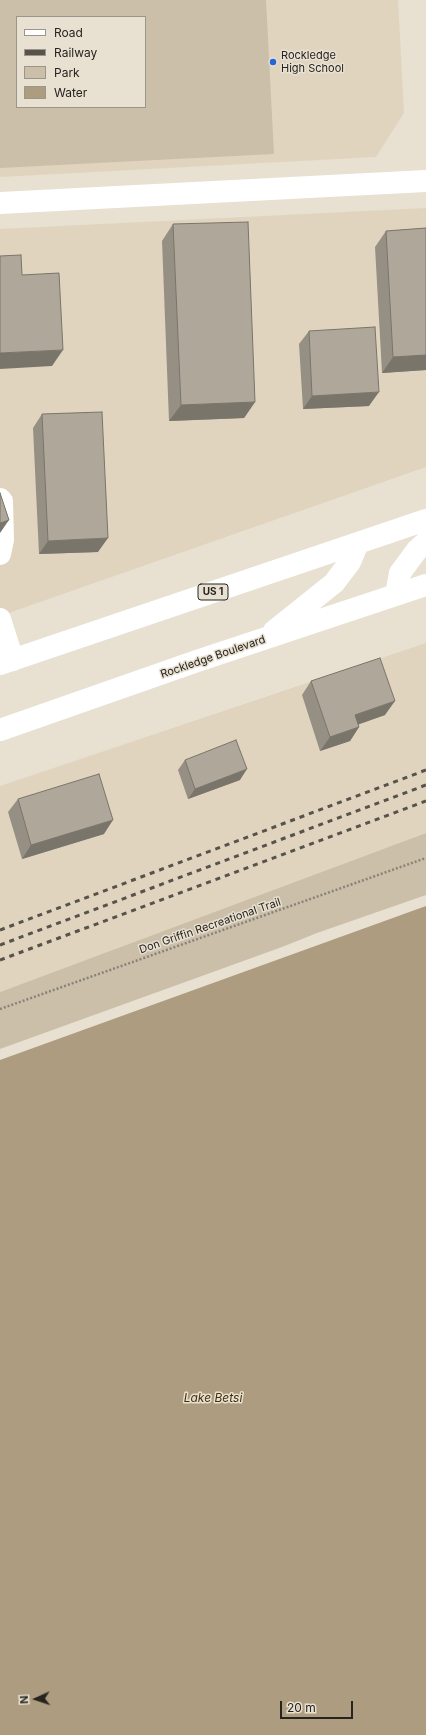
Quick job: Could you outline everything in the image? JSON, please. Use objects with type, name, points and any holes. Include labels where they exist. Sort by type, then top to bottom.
[{"type":"main road","points":[[0,203],[426,181]]},
{"type":"main road","points":[[0,499],[2,501],[3,540],[0,554]]},
{"type":"main road","name":"US 1","points":[[7,662],[426,520]]},
{"type":"main road","points":[[396,595],[400,573],[417,550],[426,542]]},
{"type":"main road","points":[[262,640],[334,583],[350,562],[358,543]]},
{"type":"main road","name":"Rockledge Boulevard","points":[[0,730],[197,661],[426,585]]},
{"type":"main road","points":[[0,619],[7,662]]},
{"type":"path","name":"Don Griffin Recreational Trail","points":[[0,1009],[426,858]]},
{"type":"shaded area","name":"Rockledge High School","points":[[0,0],[398,0],[404,113],[376,157],[0,177]]},
{"type":"shaded area","points":[[426,208],[426,467],[0,616],[0,229]]},
{"type":"shaded area","points":[[426,643],[426,833],[0,992],[0,786]]},
{"type":"green space","points":[[0,0],[266,0],[274,154],[0,168]]},
{"type":"green space","points":[[426,833],[426,895],[317,933],[0,1049],[0,992]]},
{"type":"water","name":"Lake Betsi","points":[[426,906],[426,1735],[0,1735],[0,1060]]},
{"type":"building","points":[[248,222],[255,402],[181,405],[173,224]]},
{"type":"building","points":[[426,228],[426,355],[393,357],[386,231]]},
{"type":"building","points":[[21,255],[22,275],[59,273],[63,350],[0,353],[0,256]]},
{"type":"building","points":[[375,327],[379,392],[312,396],[309,331]]},
{"type":"building","points":[[102,412],[108,538],[48,541],[42,414]]},
{"type":"building","points":[[0,493],[9,520],[0,523]]},
{"type":"building","points":[[380,658],[395,701],[355,715],[359,727],[330,737],[311,681]]},
{"type":"building","points":[[236,740],[247,769],[195,789],[185,760]]},
{"type":"building","points":[[99,774],[113,820],[31,845],[18,799]]},
{"type":"railway","points":[[0,930],[426,770]]},
{"type":"railway","points":[[0,945],[426,785]]},
{"type":"railway","points":[[0,960],[426,801]]},
{"type":"place","name":"Rockledge High School","points":[[273,62]]}]
